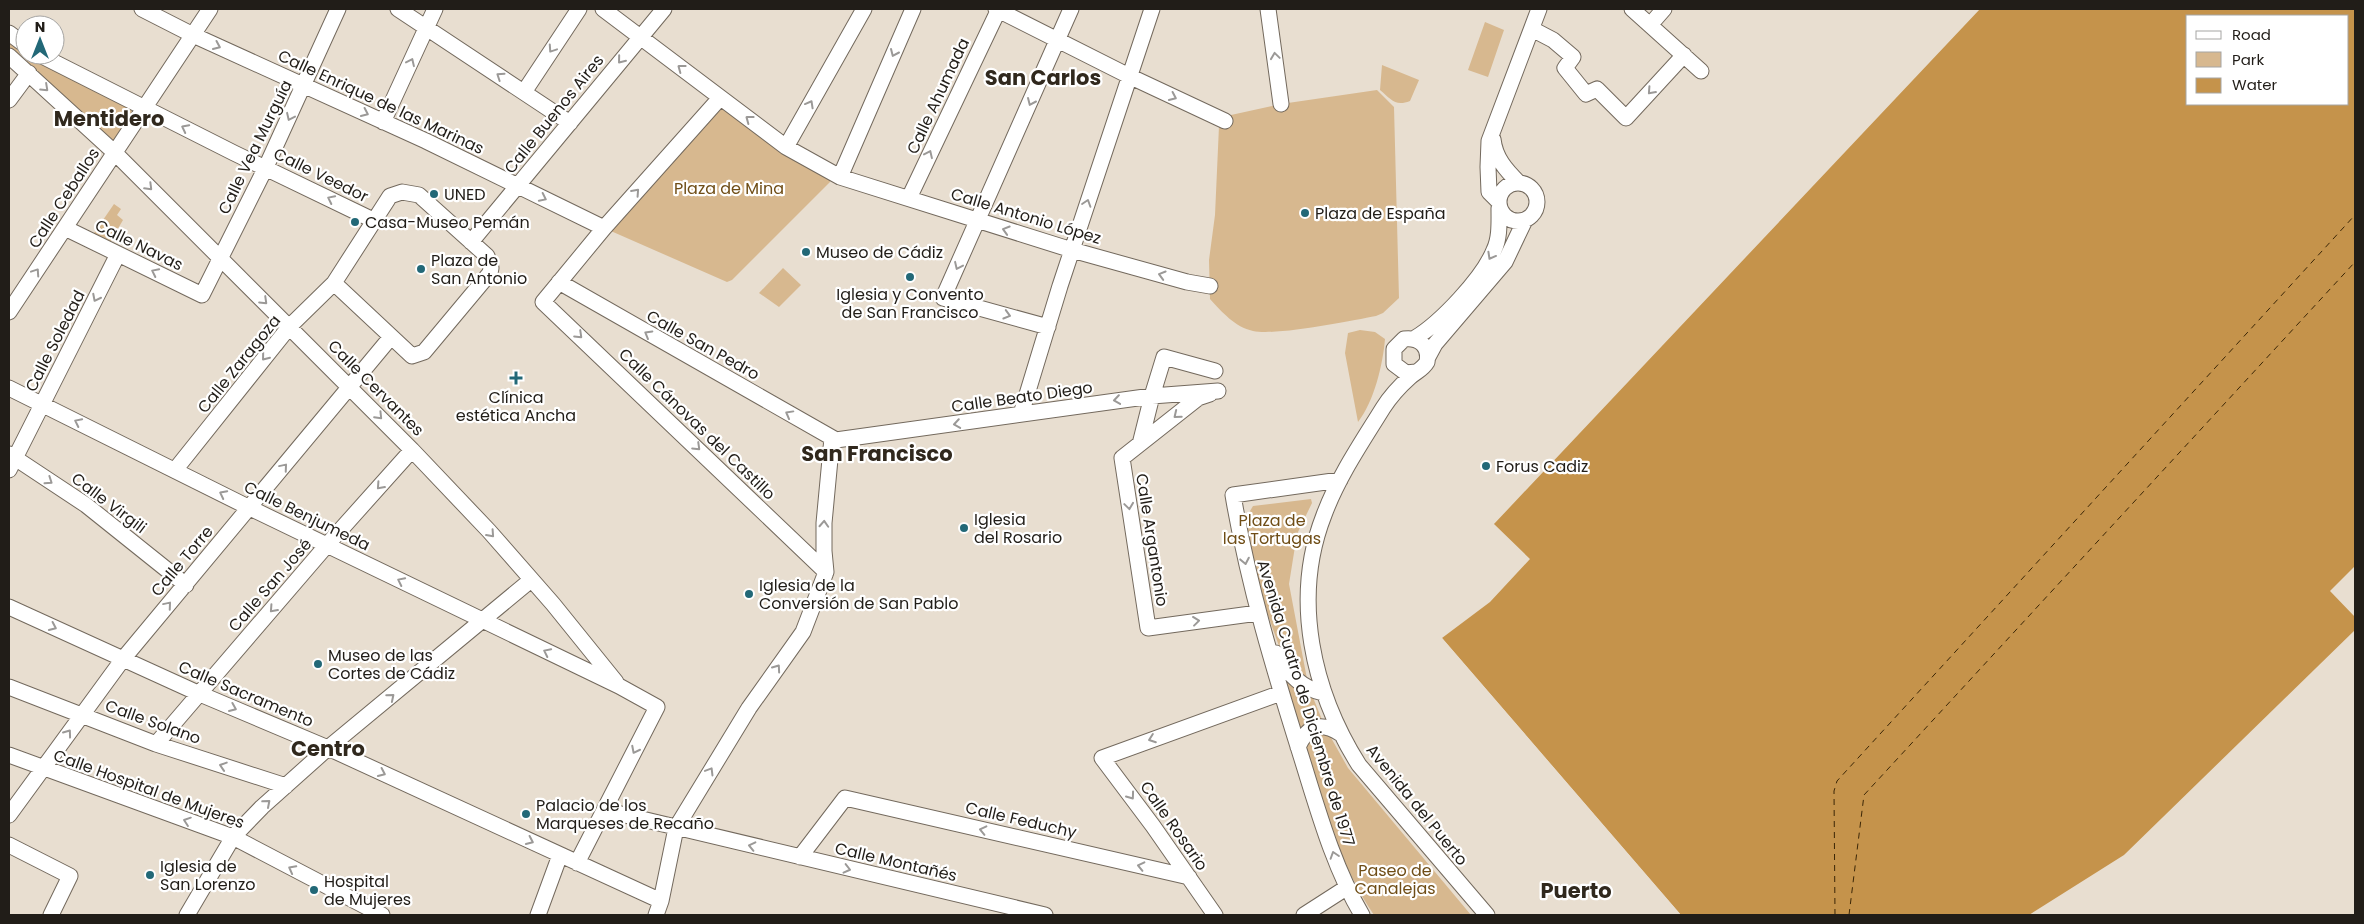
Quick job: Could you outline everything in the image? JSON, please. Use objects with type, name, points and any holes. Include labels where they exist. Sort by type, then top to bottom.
[{"type":"street","name":"Calle Enrique de las Marinas","points":[[142,9],[193,35],[383,122],[604,228]]},
{"type":"street","name":"Calle Ceballos","points":[[9,312],[210,9]]},
{"type":"street","name":"Calle Vea Murguía","points":[[199,293],[202,295],[266,168],[338,9]]},
{"type":"street","points":[[398,9],[570,123]]},
{"type":"street","points":[[383,122],[435,9]]},
{"type":"street","points":[[524,92],[579,9]]},
{"type":"street","points":[[603,9],[786,147],[837,175],[913,9]]},
{"type":"street","name":"Calle Buenos Aires","points":[[471,242],[664,9]]},
{"type":"street","points":[[786,147],[864,9]]},
{"type":"street","points":[[998,9],[1129,76],[1225,121]]},
{"type":"street","name":"Calle Ahumada","points":[[909,198],[998,9]]},
{"type":"street","points":[[1048,327],[943,298],[1071,9]]},
{"type":"street","points":[[1022,414],[1072,250],[1152,9]]},
{"type":"street","points":[[1268,9],[1281,104]]},
{"type":"street","points":[[1525,220],[1508,219],[1490,192],[1488,167],[1490,141],[1539,9]]},
{"type":"street","points":[[1632,9],[1701,71]]},
{"type":"street","points":[[1650,25],[1664,9]]},
{"type":"street","points":[[1532,29],[1553,40],[1573,57],[1564,68],[1586,94],[1597,89],[1626,118],[1684,55]]},
{"type":"street","name":"Calle Cervantes","points":[[9,56],[114,152],[351,387],[489,531],[619,686]]},
{"type":"street","name":"Calle Veedor","points":[[60,65],[375,221]]},
{"type":"street","points":[[9,100],[28,73]]},
{"type":"street","points":[[559,282],[604,228],[720,98]]},
{"type":"street","points":[[1493,133],[1496,155],[1502,165],[1519,183],[1531,188],[1537,198],[1535,211],[1525,220],[1505,262],[1435,344],[1424,367],[1416,372],[1406,373],[1394,364],[1392,354],[1396,345],[1404,339],[1415,338],[1439,320],[1482,272],[1495,249],[1502,190],[1507,186],[1519,183]]},
{"type":"street","name":"Calle Antonio López","points":[[837,175],[978,222],[1072,250],[1187,282],[1210,286]]},
{"type":"street","points":[[410,192],[419,195],[471,242],[487,256],[492,268],[490,273],[424,352],[417,356],[412,356],[334,283],[390,196],[395,193],[410,192]]},
{"type":"street","name":"Calle Navas","points":[[65,228],[199,293]]},
{"type":"street","name":"Calle Soledad","points":[[11,461],[42,405],[118,254]]},
{"type":"street","name":"Calle Cánovas del Castillo","points":[[559,282],[543,302],[826,572]]},
{"type":"street","name":"Calle San Pedro","points":[[559,282],[832,438]]},
{"type":"street","name":"Calle Zaragoza","points":[[175,470],[290,326],[334,283]]},
{"type":"street","name":"Calle Torre","points":[[9,815],[123,659],[391,337]]},
{"type":"street","points":[[1415,338],[1424,345],[1428,357]]},
{"type":"street","points":[[1140,444],[1164,357],[1215,370]]},
{"type":"street","name":"Avenida del Puerto","points":[[1388,401],[1394,364]]},
{"type":"street","name":"Avenida del Puerto","points":[[1416,372],[1388,401],[1340,480],[1320,526],[1309,583],[1309,624],[1323,693],[1341,734],[1359,765],[1486,915]]},
{"type":"street","name":"Calle Benjumeda","points":[[9,388],[250,508],[658,706],[604,810]]},
{"type":"street","name":"Calle Beato Diego","points":[[832,438],[840,440],[1152,396],[1218,391],[1198,398],[1140,444]]},
{"type":"street","points":[[658,908],[676,828],[749,708],[803,632],[826,572],[824,523],[832,438]]},
{"type":"street","name":"Calle Argantonio","points":[[1140,444],[1122,458],[1148,628],[1258,613]]},
{"type":"street","name":"Calle San José","points":[[156,744],[327,544],[412,450]]},
{"type":"street","name":"Calle Virgili","points":[[11,461],[86,505],[186,585]]},
{"type":"street","name":"Avenida Cuatro de Diciembre de 1977","points":[[1340,480],[1233,495],[1258,613],[1298,747],[1319,814],[1346,888],[1362,915]]},
{"type":"street","points":[[187,915],[233,837],[262,807],[328,748],[531,580]]},
{"type":"street","name":"Calle Sacramento","points":[[9,607],[200,694],[328,748],[578,863],[658,908]]},
{"type":"street","points":[[1266,635],[1289,673],[1308,688],[1323,693]]},
{"type":"street","points":[[591,674],[599,660]]},
{"type":"street","name":"Calle Solano","points":[[9,687],[156,744],[286,786]]},
{"type":"street","name":"Calle Rosario","points":[[1215,915],[1102,758],[1282,693]]},
{"type":"street","points":[[1298,747],[1304,734],[1316,727],[1331,728],[1341,734]]},
{"type":"street","name":"Calle Hospital de Mujeres","points":[[9,755],[233,837],[382,915]]},
{"type":"street","name":"Calle Feduchy","points":[[800,857],[845,798],[1188,876]]},
{"type":"street","points":[[578,863],[604,810]]},
{"type":"street","name":"Calle Montañés","points":[[604,810],[1041,914]]},
{"type":"street","points":[[9,845],[70,876],[51,915]]},
{"type":"street","points":[[538,915],[560,855]]},
{"type":"street","points":[[1304,915],[1346,888]]},
{"type":"green space","points":[[1485,22],[1504,30],[1488,77],[1468,70]]},
{"type":"green space","points":[[9,33],[15,38],[15,61],[9,56]]},
{"type":"green space","points":[[19,65],[60,65],[144,107],[114,152]]},
{"type":"green space","points":[[1382,65],[1419,80],[1410,101],[1397,103],[1380,90]]},
{"type":"green space","name":"Plaza de España","points":[[1377,90],[1394,107],[1399,298],[1383,313],[1376,316],[1332,324],[1295,330],[1264,332],[1253,331],[1240,326],[1210,299],[1209,260],[1215,215],[1219,126],[1231,115],[1281,104]]},
{"type":"green space","name":"Plaza de Mina","points":[[720,98],[833,174],[830,182],[732,280],[727,282],[604,228]]},
{"type":"green space","points":[[114,204],[121,209],[117,215],[123,220],[109,244],[92,236]]},
{"type":"green space","points":[[783,268],[801,285],[779,307],[759,293]]},
{"type":"green space","points":[[1360,330],[1375,332],[1385,339],[1377,382],[1369,404],[1358,422],[1345,353],[1348,333]]},
{"type":"green space","name":"Plaza de las Tortugas","points":[[1311,499],[1312,503],[1297,534],[1289,584],[1307,679],[1284,660],[1261,596],[1244,521],[1253,506]]},
{"type":"green space","name":"Paseo de Canalejas","points":[[1285,677],[1312,695],[1325,727],[1348,768],[1471,915],[1374,915],[1358,889],[1333,831]]},
{"type":"water","points":[[1980,9],[2355,9],[2355,566],[2330,591],[2355,617],[2355,630],[2124,855],[2029,915],[1681,915],[1442,638],[1490,602],[1530,559],[1494,524]]},
{"type":"pier","points":[[1442,638],[1681,915],[1678,915],[1440,640]]},
{"type":"ferry route","points":[[1835,915],[1834,791],[1837,781],[2355,215]]},
{"type":"ferry route","points":[[1849,915],[1864,795],[2355,262]]},
{"type":"place","name":"UNED","points":[[434,194]]},
{"type":"place","name":"Plaza de España","points":[[1305,213]]},
{"type":"place","name":"Casa-Museo Pemán","points":[[355,222]]},
{"type":"place","name":"Museo de Cádiz","points":[[806,252]]},
{"type":"place","name":"Plaza de San Antonio","points":[[421,269]]},
{"type":"place","name":"Iglesia y Convento de San Francisco","points":[[910,277]]},
{"type":"place","name":"Clínica estética Ancha","points":[[516,378]]},
{"type":"place","name":"Forus Cadiz","points":[[1486,466]]},
{"type":"place","name":"Iglesia del Rosario","points":[[964,528]]},
{"type":"place","name":"Iglesia de la Conversión de San Pablo","points":[[749,594]]},
{"type":"place","name":"Museo de las Cortes de Cádiz","points":[[318,664]]},
{"type":"place","name":"Palacio de los Marqueses de Recaño","points":[[526,814]]},
{"type":"place","name":"Iglesia de San Lorenzo","points":[[150,875]]},
{"type":"place","name":"Hospital de Mujeres","points":[[314,890]]},
{"type":"district","name":"San Carlos","points":[[1043,77]]},
{"type":"district","name":"Mentidero","points":[[109,118]]},
{"type":"district","name":"San Francisco","points":[[877,453]]},
{"type":"district","name":"Centro","points":[[328,748]]},
{"type":"district","name":"Puerto","points":[[1576,890]]}]
